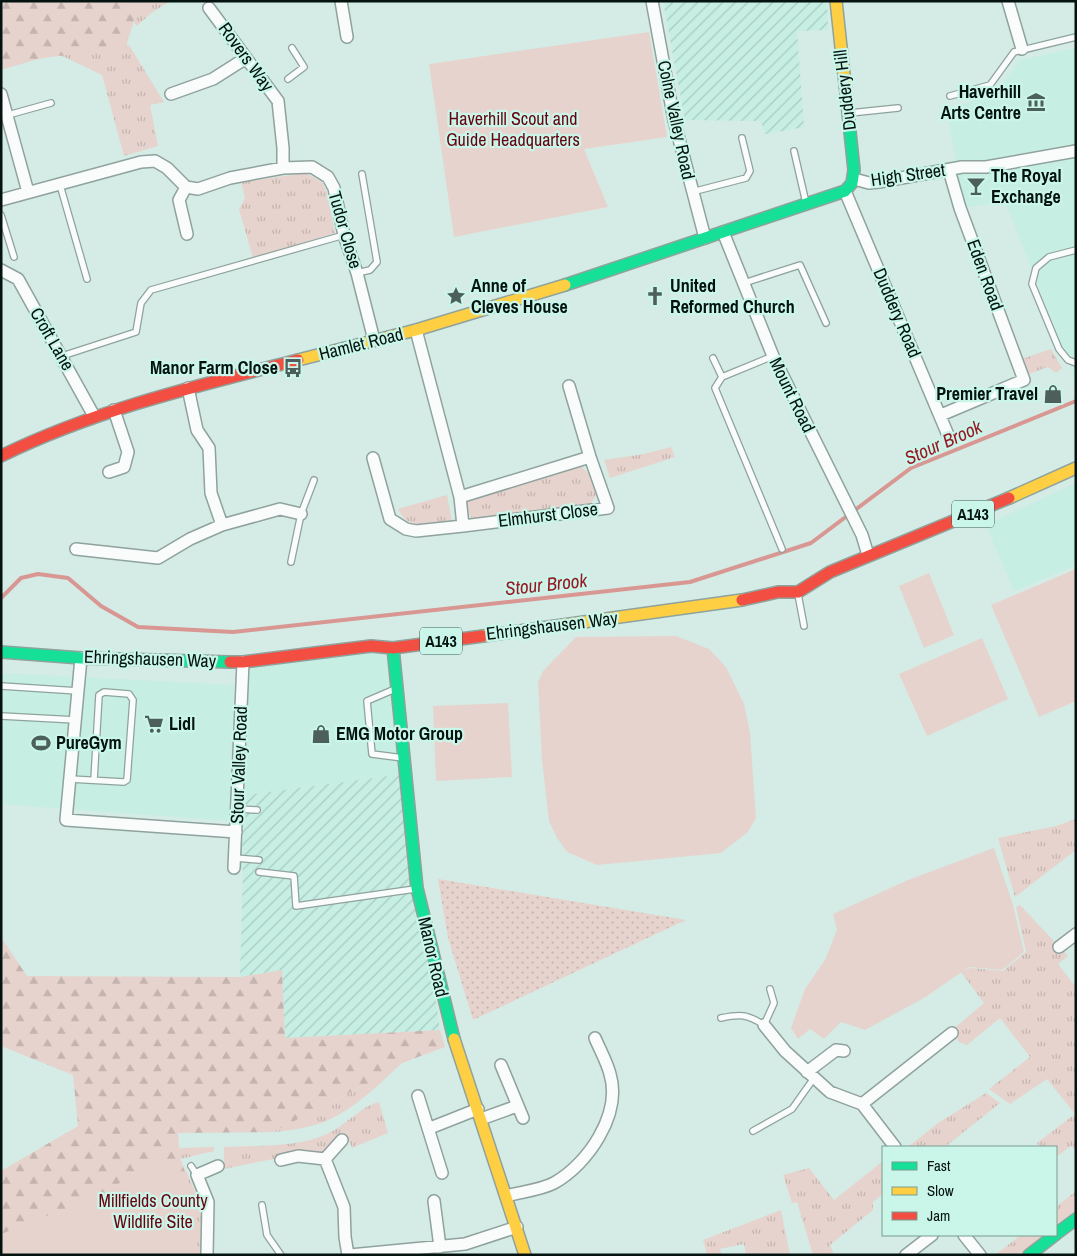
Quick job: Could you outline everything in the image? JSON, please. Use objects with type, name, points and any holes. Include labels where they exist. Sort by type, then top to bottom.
[{"type":"street","points":[[341,1],[347,37]]},
{"type":"street","name":"Colne Valley Road","points":[[652,1],[674,120],[705,238]]},
{"type":"street","name":"Duddery Hill","points":[[836,1],[854,179]]},
{"type":"street","points":[[1008,1],[1022,49]]},
{"type":"street","name":"Rovers Way","points":[[209,8],[246,58],[273,89],[278,101],[283,168]]},
{"type":"street","points":[[171,94],[213,80],[246,58]]},
{"type":"street","points":[[1,94],[28,192]]},
{"type":"street","name":"High Street","points":[[845,191],[854,179],[869,183],[879,182],[949,170],[986,167],[1076,151]]},
{"type":"street","points":[[1,200],[140,162],[155,161],[167,168],[186,186],[179,200],[187,234]]},
{"type":"street","name":"Tudor Close","points":[[186,186],[198,188],[230,178],[283,168],[312,166],[328,177],[334,188],[344,235],[357,273],[374,340]]},
{"type":"street","name":"Eden Road","points":[[941,415],[1024,380],[960,208],[949,170]]},
{"type":"street","points":[[723,232],[845,191]]},
{"type":"street","name":"Duddery Road","points":[[845,191],[948,435]]},
{"type":"street","name":"Hamlet Road","points":[[3,452],[94,416],[188,388],[416,330],[612,271],[723,232]]},
{"type":"street","name":"Mount Road","points":[[723,232],[773,356],[860,530],[868,555]]},
{"type":"street","name":"Croft Lane","points":[[1,270],[18,280],[94,416]]},
{"type":"street","points":[[416,330],[460,497],[463,526]]},
{"type":"street","name":"Elmhurst Close","points":[[373,458],[390,519],[406,529],[416,531],[608,508],[568,386]]},
{"type":"street","points":[[188,388],[197,430],[209,448],[212,493],[222,526]]},
{"type":"street","points":[[110,472],[124,467],[128,452],[114,410]]},
{"type":"street","name":"Elmhurst Close","points":[[460,497],[590,457]]},
{"type":"street","name":"Ehringshausen Way","points":[[1,652],[82,658],[244,662],[371,646],[393,648],[729,604],[778,592],[798,592],[830,572],[868,555],[978,512],[1076,468]]},
{"type":"street","points":[[76,549],[158,558],[190,540],[222,526],[280,509],[301,514]]},
{"type":"street","name":"Manor Road","points":[[393,648],[417,888],[448,1022],[480,1114],[525,1255]]},
{"type":"street","points":[[82,658],[66,820],[236,832]]},
{"type":"street","name":"Stour Valley Road","points":[[235,863],[244,662]]},
{"type":"street","points":[[1059,946],[1076,934]]},
{"type":"street","points":[[764,1024],[785,1051],[830,1092],[862,1104],[895,1146]]},
{"type":"street","points":[[862,1104],[952,1033]]},
{"type":"street","points":[[506,1196],[554,1183],[587,1155],[598,1141],[608,1115],[613,1092],[611,1074],[595,1038]]},
{"type":"street","points":[[810,1075],[836,1050],[844,1051]]},
{"type":"street","points":[[501,1065],[523,1118]]},
{"type":"street","points":[[418,1096],[430,1128],[442,1173]]},
{"type":"street","points":[[430,1128],[517,1106]]},
{"type":"street","points":[[325,1159],[342,1140]]},
{"type":"street","points":[[281,1160],[298,1156],[325,1159]]},
{"type":"street","points":[[325,1159],[344,1207],[345,1238],[349,1255],[440,1247],[467,1249],[516,1228]]},
{"type":"street","points":[[208,1255],[208,1202],[194,1171],[218,1166]]},
{"type":"street","points":[[434,1202],[440,1247]]},
{"type":"street","points":[[1057,1232],[1076,1218]]},
{"type":"street","points":[[906,1255],[931,1236]]},
{"type":"street","points":[[965,1236],[980,1255]]},
{"type":"street","points":[[1029,1255],[1053,1236]]},
{"type":"lane","points":[[950,96],[990,85],[1014,52],[1076,37]]},
{"type":"lane","points":[[288,79],[304,67],[292,48]]},
{"type":"lane","points":[[8,115],[51,103]]},
{"type":"lane","points":[[848,114],[898,108]]},
{"type":"lane","points":[[692,192],[746,178],[750,171],[742,138]]},
{"type":"lane","points":[[794,151],[807,205]]},
{"type":"lane","points":[[357,273],[370,270],[377,262],[362,174]]},
{"type":"lane","points":[[60,185],[87,279]]},
{"type":"lane","points":[[1,215],[14,257]]},
{"type":"lane","points":[[62,356],[136,332],[142,303],[151,290],[344,235]]},
{"type":"lane","points":[[1076,250],[1049,257],[1036,268],[1032,284],[1059,349],[1068,360],[1076,362]]},
{"type":"lane","points":[[744,283],[800,265],[826,323]]},
{"type":"lane","points":[[773,356],[722,377],[715,388],[782,549]]},
{"type":"lane","points":[[713,358],[722,377]]},
{"type":"lane","points":[[291,562],[301,514],[314,480]]},
{"type":"lane","points":[[798,592],[804,626]]},
{"type":"lane","points":[[1,686],[78,691]]},
{"type":"lane","points":[[397,688],[367,701],[372,754],[403,758]]},
{"type":"lane","points":[[70,778],[94,780],[124,782],[128,777],[133,700],[129,694],[104,692],[99,695],[94,780]]},
{"type":"lane","points":[[1,716],[76,720]]},
{"type":"lane","points":[[237,809],[256,810]]},
{"type":"lane","points":[[235,863],[258,860]]},
{"type":"lane","points":[[259,872],[294,876],[296,906],[417,888]]},
{"type":"lane","points":[[720,1018],[735,1015],[750,1016],[764,1024],[774,1003],[770,989]]},
{"type":"lane","points":[[753,1131],[792,1109],[810,1075]]},
{"type":"lane","points":[[262,1205],[267,1235],[281,1255]]},
{"type":"shaded area","points":[[663,1],[827,1],[828,30],[797,31],[804,127],[765,134],[761,121],[685,120]]},
{"type":"shaded area","points":[[1076,48],[1076,381],[1005,201],[964,208],[947,111],[997,91],[1020,60]]},
{"type":"shaded area","points":[[1076,483],[1076,565],[1014,591],[986,525]]},
{"type":"shaded area","points":[[393,648],[404,774],[238,796],[243,662]]},
{"type":"shaded area","points":[[1,673],[234,685],[229,821],[1,804]]},
{"type":"shaded area","points":[[404,774],[440,1030],[285,1038],[282,970],[240,977],[243,869],[234,868],[238,796]]},
{"type":"green space","points":[[1,1],[137,1],[138,8],[126,46],[38,59],[1,70]]},
{"type":"green space","points":[[134,1],[170,1],[150,14],[137,26],[132,20]]},
{"type":"green space","name":"Haverhill Scout and Guide Headquarters","points":[[649,32],[667,137],[584,149],[608,207],[454,237],[429,64]]},
{"type":"green space","points":[[129,45],[164,102],[150,105],[158,146],[124,156],[102,75],[58,54]]},
{"type":"green space","points":[[306,173],[322,182],[327,193],[335,233],[253,258],[239,209],[245,198],[241,182]]},
{"type":"green space","points":[[1051,349],[1062,368],[1056,373],[1048,367],[1029,374],[1025,372],[1019,360]]},
{"type":"green space","points":[[671,447],[675,457],[610,478],[604,460],[644,454]]},
{"type":"green space","points":[[579,465],[589,474],[594,482],[596,496],[591,503],[478,519],[471,517],[465,508],[467,501],[473,497]]},
{"type":"green space","points":[[447,495],[452,521],[421,526],[408,522],[398,509]]},
{"type":"green space","points":[[1076,569],[1076,701],[1039,717],[991,605]]},
{"type":"green space","points":[[929,573],[954,635],[924,648],[899,586]]},
{"type":"green space","points":[[676,636],[709,649],[726,667],[744,704],[750,733],[756,818],[748,832],[721,853],[597,865],[567,852],[557,838],[549,821],[542,760],[538,682],[543,671],[576,637]]},
{"type":"green space","points":[[982,638],[1008,699],[927,736],[899,674]]},
{"type":"green space","points":[[508,703],[512,777],[436,781],[433,706]]},
{"type":"green space","points":[[1076,819],[1076,850],[1015,897],[998,838],[1056,826]]},
{"type":"green space","points":[[994,848],[1013,905],[1024,952],[1002,970],[969,967],[924,998],[865,1030],[841,1022],[824,1039],[810,1029],[798,1039],[791,1028],[805,989],[825,960],[837,930],[833,914],[908,880]]},
{"type":"green space","points":[[438,879],[686,920],[473,1020],[448,938]]},
{"type":"green space","points":[[1020,905],[1068,956],[1058,964],[1076,987],[1076,1151],[1071,1146],[1057,1156],[1057,1146],[1039,1146],[1037,1143],[1075,1114],[1047,1079],[1010,1104],[989,1089],[1030,1057],[1000,1018],[967,1045],[959,1042],[951,1031],[984,1003],[960,971],[971,968],[1003,971],[1026,952],[1016,907]]},
{"type":"green space","points":[[1,937],[27,976],[240,977],[282,970],[285,1038],[440,1030],[445,1047],[402,1063],[373,1090],[362,1086],[273,1132],[178,1133],[180,1158],[197,1206],[195,1255],[1,1255],[1,1171],[78,1126],[73,1075],[1,1046]]},
{"type":"green space","points":[[362,1086],[373,1090],[349,1109],[327,1121],[303,1128],[273,1132]]},
{"type":"green space","points":[[986,1093],[1000,1103],[946,1146],[909,1146],[938,1123]]},
{"type":"green space","points":[[379,1102],[388,1133],[352,1148],[348,1138],[341,1132],[323,1153],[268,1160],[224,1169],[224,1147],[303,1142],[327,1134],[372,1104]]},
{"type":"green space","points":[[214,1147],[214,1151],[180,1159],[203,1207],[202,1255],[195,1255],[195,1249],[156,1155],[178,1148]]},
{"type":"green space","name":"Millfields County Wildlife Site","points":[[156,1155],[185,1177],[197,1206],[195,1255],[1,1255],[1,1234],[108,1192]]},
{"type":"green space","points":[[882,1162],[882,1195],[873,1202],[873,1210],[830,1245],[834,1255],[813,1255],[797,1202],[792,1203],[783,1175],[809,1168],[834,1200]]},
{"type":"green space","points":[[1076,1191],[1076,1210],[1057,1224],[1057,1206]]},
{"type":"green space","points":[[781,1210],[790,1255],[746,1255],[744,1244],[720,1249],[722,1255],[707,1255],[703,1240]]},
{"type":"green space","points":[[1020,1236],[1043,1236],[1018,1255],[995,1255]]},
{"type":"waterway","name":"Stour Brook","points":[[1,598],[21,578],[38,574],[68,578],[101,606],[138,627],[233,632],[690,582],[811,543],[911,468],[1076,401]]},
{"type":"traffic: fast","points":[[565,285],[845,191],[852,183],[854,170],[846,93]]},
{"type":"traffic: fast","points":[[393,648],[417,888],[454,1039]]},
{"type":"traffic: fast","points":[[1,652],[81,658],[230,662]]},
{"type":"traffic: fast","points":[[1057,1233],[1076,1219]]},
{"type":"traffic: fast","points":[[1029,1255],[1054,1236]]},
{"type":"traffic: slow","points":[[836,1],[846,93]]},
{"type":"traffic: slow","points":[[298,360],[416,330],[565,285]]},
{"type":"traffic: slow","points":[[1009,498],[1076,468]]},
{"type":"traffic: slow","points":[[483,636],[742,600]]},
{"type":"traffic: slow","points":[[454,1039],[525,1255]]},
{"type":"traffic: jam","points":[[1,456],[73,425],[146,400],[298,360]]},
{"type":"traffic: jam","points":[[742,600],[778,592],[798,592],[830,572],[1009,498]]},
{"type":"traffic: jam","points":[[230,662],[371,646],[393,648],[483,636]]},
{"type":"place","name":"Haverhill Arts Centre","points":[[1036,102]]},
{"type":"place","name":"The Royal Exchange","points":[[976,186]]},
{"type":"place","name":"Anne of Cleves House","points":[[456,296]]},
{"type":"place","name":"United Reformed Church","points":[[655,296]]},
{"type":"place","name":"Manor Farm Close","points":[[293,368]]},
{"type":"place","name":"Premier Travel","points":[[1053,394]]},
{"type":"place","name":"Lidl","points":[[154,724]]},
{"type":"place","name":"EMG Motor Group","points":[[321,734]]},
{"type":"place","name":"PureGym","points":[[41,743]]}]
